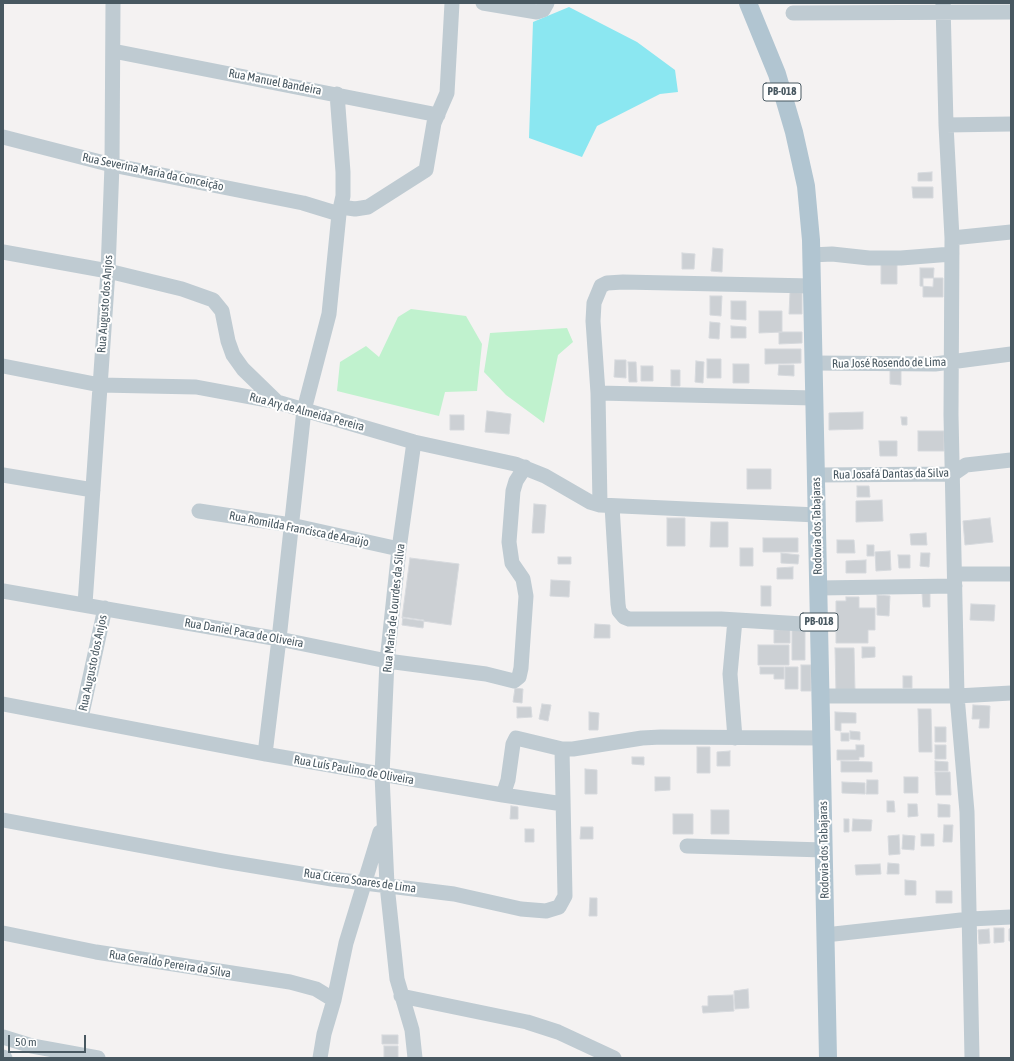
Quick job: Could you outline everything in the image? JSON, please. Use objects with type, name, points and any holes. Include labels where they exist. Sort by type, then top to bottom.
[{"type":"main road","name":"Rodovia dos Tabajaras","points":[[748,3],[777,74],[794,132],[806,186],[811,255],[817,475],[828,1058]]},
{"type":"street","name":"Rua Augusto dos Anjos","points":[[84,604],[108,271],[112,165],[113,3]]},
{"type":"street","name":"Rua Severina Maria da Conceição","points":[[3,137],[112,165],[303,203],[340,210],[368,207],[426,170],[434,123],[447,94],[452,3]]},
{"type":"street","points":[[483,3],[527,11],[543,10],[547,3]]},
{"type":"street","points":[[943,8],[946,125],[952,238],[951,362],[957,696],[967,812],[972,1058]]},
{"type":"street","points":[[793,13],[943,8],[1011,12]]},
{"type":"street","name":"Rua Manuel Bandeira","points":[[113,51],[438,115]]},
{"type":"street","points":[[264,754],[279,639],[304,410],[329,314],[340,210],[343,150],[337,94]]},
{"type":"street","points":[[946,125],[1011,124]]},
{"type":"street","points":[[952,238],[1011,232]]},
{"type":"street","points":[[3,252],[108,271],[182,289],[213,300],[222,311],[228,341],[233,355],[243,369],[276,402]]},
{"type":"street","points":[[811,255],[832,254],[869,258],[901,258],[952,254]]},
{"type":"street","points":[[812,286],[623,282],[604,284],[598,291],[594,303],[593,321],[606,506],[618,604],[621,614],[629,619],[683,618],[819,626]]},
{"type":"street","name":"Rua José Rosendo de Lima","points":[[814,364],[905,365],[951,362],[1011,354]]},
{"type":"street","name":"Rua Ary de Almeida Pereira","points":[[3,366],[100,385],[196,387],[276,402],[414,442],[507,461],[545,476],[590,502],[606,506]]},
{"type":"street","points":[[598,393],[814,398]]},
{"type":"street","name":"Rua Maria de Lourdes da Silva","points":[[414,442],[399,549],[387,661],[382,775],[387,885],[397,979],[412,1030],[415,1058]]},
{"type":"street","name":"Rua Josafá Dantas da Silva","points":[[817,475],[953,474],[966,465],[1011,460]]},
{"type":"street","name":"Rua Daniel Paca de Oliveira","points":[[3,591],[279,639],[387,661],[486,674],[514,681],[517,680],[520,674],[526,596],[523,579],[512,563],[509,542],[514,486],[525,467]]},
{"type":"street","points":[[3,475],[93,490]]},
{"type":"street","points":[[606,506],[817,515]]},
{"type":"street","name":"Rua Romilda Francisca de Araújo","points":[[199,511],[291,525],[399,549]]},
{"type":"street","points":[[818,588],[955,580],[1011,574]]},
{"type":"street","name":"Rua Augusto dos Anjos","points":[[81,718],[104,608]]},
{"type":"street","points":[[735,620],[730,674],[735,738]]},
{"type":"street","points":[[820,696],[957,696],[1011,693]]},
{"type":"street","name":"Rua Luís Paulino de Oliveira","points":[[3,704],[264,754],[382,775],[563,804]]},
{"type":"street","points":[[503,795],[508,780],[513,744],[516,738],[562,749],[586,749],[642,738],[661,736],[821,738]]},
{"type":"street","name":"Rua Cícero Soares de Lima","points":[[3,820],[223,860],[365,882],[469,896],[530,911],[554,910],[559,907],[565,896],[562,749]]},
{"type":"street","points":[[320,1058],[324,1034],[334,1000],[345,949],[383,821]]},
{"type":"street","points":[[687,846],[824,850]]},
{"type":"street","points":[[825,935],[970,919],[1011,917]]},
{"type":"street","name":"Rua Geraldo Pereira da Silva","points":[[3,934],[96,952],[290,982],[316,990],[334,1000]]},
{"type":"street","points":[[401,996],[527,1022],[558,1032],[614,1058]]},
{"type":"street","points":[[3,1037],[32,1046],[98,1058]]},
{"type":"green space","points":[[411,309],[466,316],[482,344],[477,391],[445,392],[439,416],[337,391],[340,362],[366,346],[379,357],[398,317]]},
{"type":"green space","points":[[567,328],[573,342],[558,355],[544,423],[506,395],[484,372],[490,333]]},
{"type":"water","points":[[569,7],[637,42],[675,70],[678,92],[660,94],[597,126],[582,157],[529,138],[533,22]]},
{"type":"building","points":[[932,172],[932,181],[918,181],[918,173]]},
{"type":"building","points":[[912,187],[933,187],[933,198],[913,198]]},
{"type":"building","points":[[713,248],[723,249],[722,272],[711,271]]},
{"type":"building","points":[[682,253],[695,254],[694,269],[682,269]]},
{"type":"building","points":[[881,261],[897,261],[897,284],[881,284]]},
{"type":"building","points":[[920,268],[934,268],[933,287],[920,286]]},
{"type":"building","points":[[923,278],[943,278],[943,297],[923,297]]},
{"type":"building","points":[[790,292],[802,293],[802,314],[789,314]]},
{"type":"building","points":[[710,296],[722,296],[721,316],[710,315]]},
{"type":"building","points":[[731,301],[746,301],[746,320],[731,319]]},
{"type":"building","points":[[759,311],[782,311],[782,332],[759,333]]},
{"type":"building","points":[[710,322],[720,323],[719,339],[709,338]]},
{"type":"building","points":[[731,326],[746,327],[746,338],[731,338]]},
{"type":"building","points":[[779,332],[802,332],[802,343],[779,344]]},
{"type":"building","points":[[765,349],[801,349],[801,363],[765,364]]},
{"type":"building","points":[[707,359],[721,359],[721,378],[707,378]]},
{"type":"building","points":[[615,360],[626,360],[626,378],[614,377]]},
{"type":"building","points":[[696,361],[704,362],[703,383],[695,382]]},
{"type":"building","points":[[628,362],[636,362],[637,382],[629,382]]},
{"type":"building","points":[[733,364],[749,364],[749,383],[733,383]]},
{"type":"building","points":[[779,365],[794,365],[794,376],[778,375]]},
{"type":"building","points":[[641,366],[653,366],[653,381],[641,381]]},
{"type":"building","points":[[890,369],[901,369],[901,385],[890,384]]},
{"type":"building","points":[[671,370],[680,370],[680,386],[671,386]]},
{"type":"building","points":[[487,411],[511,414],[509,434],[485,432]]},
{"type":"building","points":[[863,412],[863,429],[829,430],[829,413]]},
{"type":"building","points":[[450,415],[464,415],[464,430],[450,430]]},
{"type":"building","points":[[901,417],[907,417],[907,425],[902,425]]},
{"type":"building","points":[[918,431],[944,431],[944,451],[918,451]]},
{"type":"building","points":[[879,441],[897,441],[897,456],[880,456]]},
{"type":"building","points":[[747,469],[771,469],[771,489],[747,489]]},
{"type":"building","points":[[857,486],[869,486],[870,497],[857,497]]},
{"type":"building","points":[[882,500],[883,521],[856,522],[856,501]]},
{"type":"building","points":[[534,504],[546,505],[544,533],[532,533]]},
{"type":"building","points":[[667,518],[685,518],[685,546],[667,546]]},
{"type":"building","points":[[990,518],[993,542],[965,545],[963,521]]},
{"type":"building","points":[[711,522],[728,522],[728,547],[710,547]]},
{"type":"building","points":[[926,533],[927,545],[911,545],[910,534]]},
{"type":"building","points":[[763,538],[798,538],[798,552],[763,552]]},
{"type":"building","points":[[837,540],[854,540],[855,553],[837,553]]},
{"type":"building","points":[[867,545],[874,545],[874,556],[867,556]]},
{"type":"building","points":[[740,548],[753,548],[753,566],[740,566]]},
{"type":"building","points":[[890,551],[891,570],[876,571],[875,552]]},
{"type":"building","points":[[781,553],[799,555],[798,564],[781,563]]},
{"type":"building","points":[[921,553],[930,553],[929,567],[920,566]]},
{"type":"building","points":[[898,555],[910,555],[910,568],[899,568]]},
{"type":"building","points":[[558,557],[571,557],[571,564],[558,564]]},
{"type":"building","points":[[410,558],[459,564],[451,625],[402,618]]},
{"type":"building","points":[[866,560],[866,573],[846,573],[846,561]]},
{"type":"building","points":[[793,567],[793,579],[777,579],[777,568]]},
{"type":"building","points":[[551,580],[570,581],[569,597],[550,596]]},
{"type":"building","points":[[761,586],[771,586],[771,606],[761,606]]},
{"type":"building","points":[[922,593],[930,593],[930,607],[923,607]]},
{"type":"building","points":[[877,595],[890,596],[889,616],[877,615]]},
{"type":"building","points":[[846,597],[859,597],[859,608],[875,608],[875,630],[868,630],[868,643],[836,643],[836,601],[846,601]]},
{"type":"building","points":[[971,604],[995,605],[994,621],[970,620]]},
{"type":"building","points":[[403,617],[424,620],[423,628],[402,625]]},
{"type":"building","points":[[595,624],[610,625],[610,638],[594,638]]},
{"type":"building","points":[[790,629],[790,643],[774,643],[774,630]]},
{"type":"building","points":[[792,630],[805,630],[805,660],[792,660]]},
{"type":"building","points":[[758,645],[789,645],[789,665],[758,665]]},
{"type":"building","points":[[862,647],[875,647],[875,657],[862,658]]},
{"type":"building","points":[[835,648],[854,648],[855,691],[836,692]]},
{"type":"building","points":[[801,665],[811,665],[811,691],[801,691]]},
{"type":"building","points":[[760,667],[784,667],[784,679],[774,679],[774,674],[760,674]]},
{"type":"building","points":[[785,667],[798,667],[798,689],[785,689]]},
{"type":"building","points":[[903,676],[912,676],[912,688],[903,688]]},
{"type":"building","points":[[515,688],[523,689],[522,703],[513,702]]},
{"type":"building","points":[[542,704],[551,705],[548,721],[539,719]]},
{"type":"building","points":[[973,705],[990,706],[989,728],[979,728],[980,719],[972,719]]},
{"type":"building","points":[[517,707],[531,707],[532,717],[517,718]]},
{"type":"building","points":[[918,709],[931,709],[932,752],[919,752]]},
{"type":"building","points":[[589,712],[599,713],[598,730],[589,730]]},
{"type":"building","points":[[835,712],[856,713],[856,723],[841,723],[841,731],[835,730]]},
{"type":"building","points":[[935,727],[946,727],[946,742],[935,742]]},
{"type":"building","points":[[850,731],[860,732],[860,740],[850,739]]},
{"type":"building","points":[[841,733],[849,733],[849,741],[841,741]]},
{"type":"building","points":[[856,745],[864,745],[864,757],[859,757],[859,760],[837,760],[837,750],[856,750]]},
{"type":"building","points":[[935,745],[946,745],[946,759],[935,759]]},
{"type":"building","points":[[697,747],[710,747],[710,773],[697,773]]},
{"type":"building","points":[[730,751],[730,766],[717,766],[717,752]]},
{"type":"building","points":[[632,757],[644,757],[644,765],[632,764]]},
{"type":"building","points":[[841,761],[872,762],[872,772],[841,772]]},
{"type":"building","points":[[935,761],[948,762],[948,771],[935,771]]},
{"type":"building","points":[[585,769],[597,770],[597,794],[585,794]]},
{"type":"building","points":[[935,772],[950,772],[951,795],[936,795]]},
{"type":"building","points":[[655,777],[670,777],[670,790],[655,791]]},
{"type":"building","points":[[904,777],[918,777],[918,793],[904,793]]},
{"type":"building","points":[[867,780],[878,780],[878,794],[866,794]]},
{"type":"building","points":[[842,782],[865,783],[865,794],[842,793]]},
{"type":"building","points":[[887,801],[894,801],[895,812],[887,812]]},
{"type":"building","points":[[908,804],[917,804],[918,816],[908,817]]},
{"type":"building","points":[[938,804],[950,805],[950,817],[938,817]]},
{"type":"building","points":[[511,806],[518,807],[518,819],[510,819]]},
{"type":"building","points":[[711,810],[729,810],[729,834],[711,834]]},
{"type":"building","points":[[673,814],[693,814],[693,834],[673,834]]},
{"type":"building","points":[[844,819],[849,819],[849,832],[844,832]]},
{"type":"building","points":[[853,819],[872,820],[871,831],[852,831]]},
{"type":"building","points":[[944,825],[953,825],[952,842],[943,842]]},
{"type":"building","points":[[581,827],[593,827],[593,839],[580,839]]},
{"type":"building","points":[[525,829],[534,829],[534,842],[525,842]]},
{"type":"building","points":[[921,834],[934,834],[934,846],[921,846]]},
{"type":"building","points":[[899,835],[900,854],[889,855],[888,836]]},
{"type":"building","points":[[903,835],[915,836],[914,850],[902,849]]},
{"type":"building","points":[[888,863],[899,864],[899,874],[887,874]]},
{"type":"building","points":[[880,864],[881,874],[856,875],[855,865]]},
{"type":"building","points":[[905,880],[916,881],[916,895],[905,895]]},
{"type":"building","points":[[936,891],[952,891],[952,903],[936,903]]},
{"type":"building","points":[[590,898],[597,898],[597,916],[589,916]]},
{"type":"building","points":[[994,928],[1004,928],[1004,942],[994,943]]},
{"type":"building","points":[[1011,928],[1011,941],[1009,941],[1009,929]]},
{"type":"building","points":[[989,929],[990,943],[979,944],[978,930]]},
{"type":"building","points":[[748,989],[749,1008],[735,1009],[734,991]]},
{"type":"building","points":[[733,995],[734,1011],[703,1013],[702,1006],[708,1006],[708,996]]},
{"type":"building","points":[[382,1035],[398,1035],[398,1044],[382,1044]]},
{"type":"building","points":[[384,1046],[398,1046],[398,1058],[384,1058]]}]
